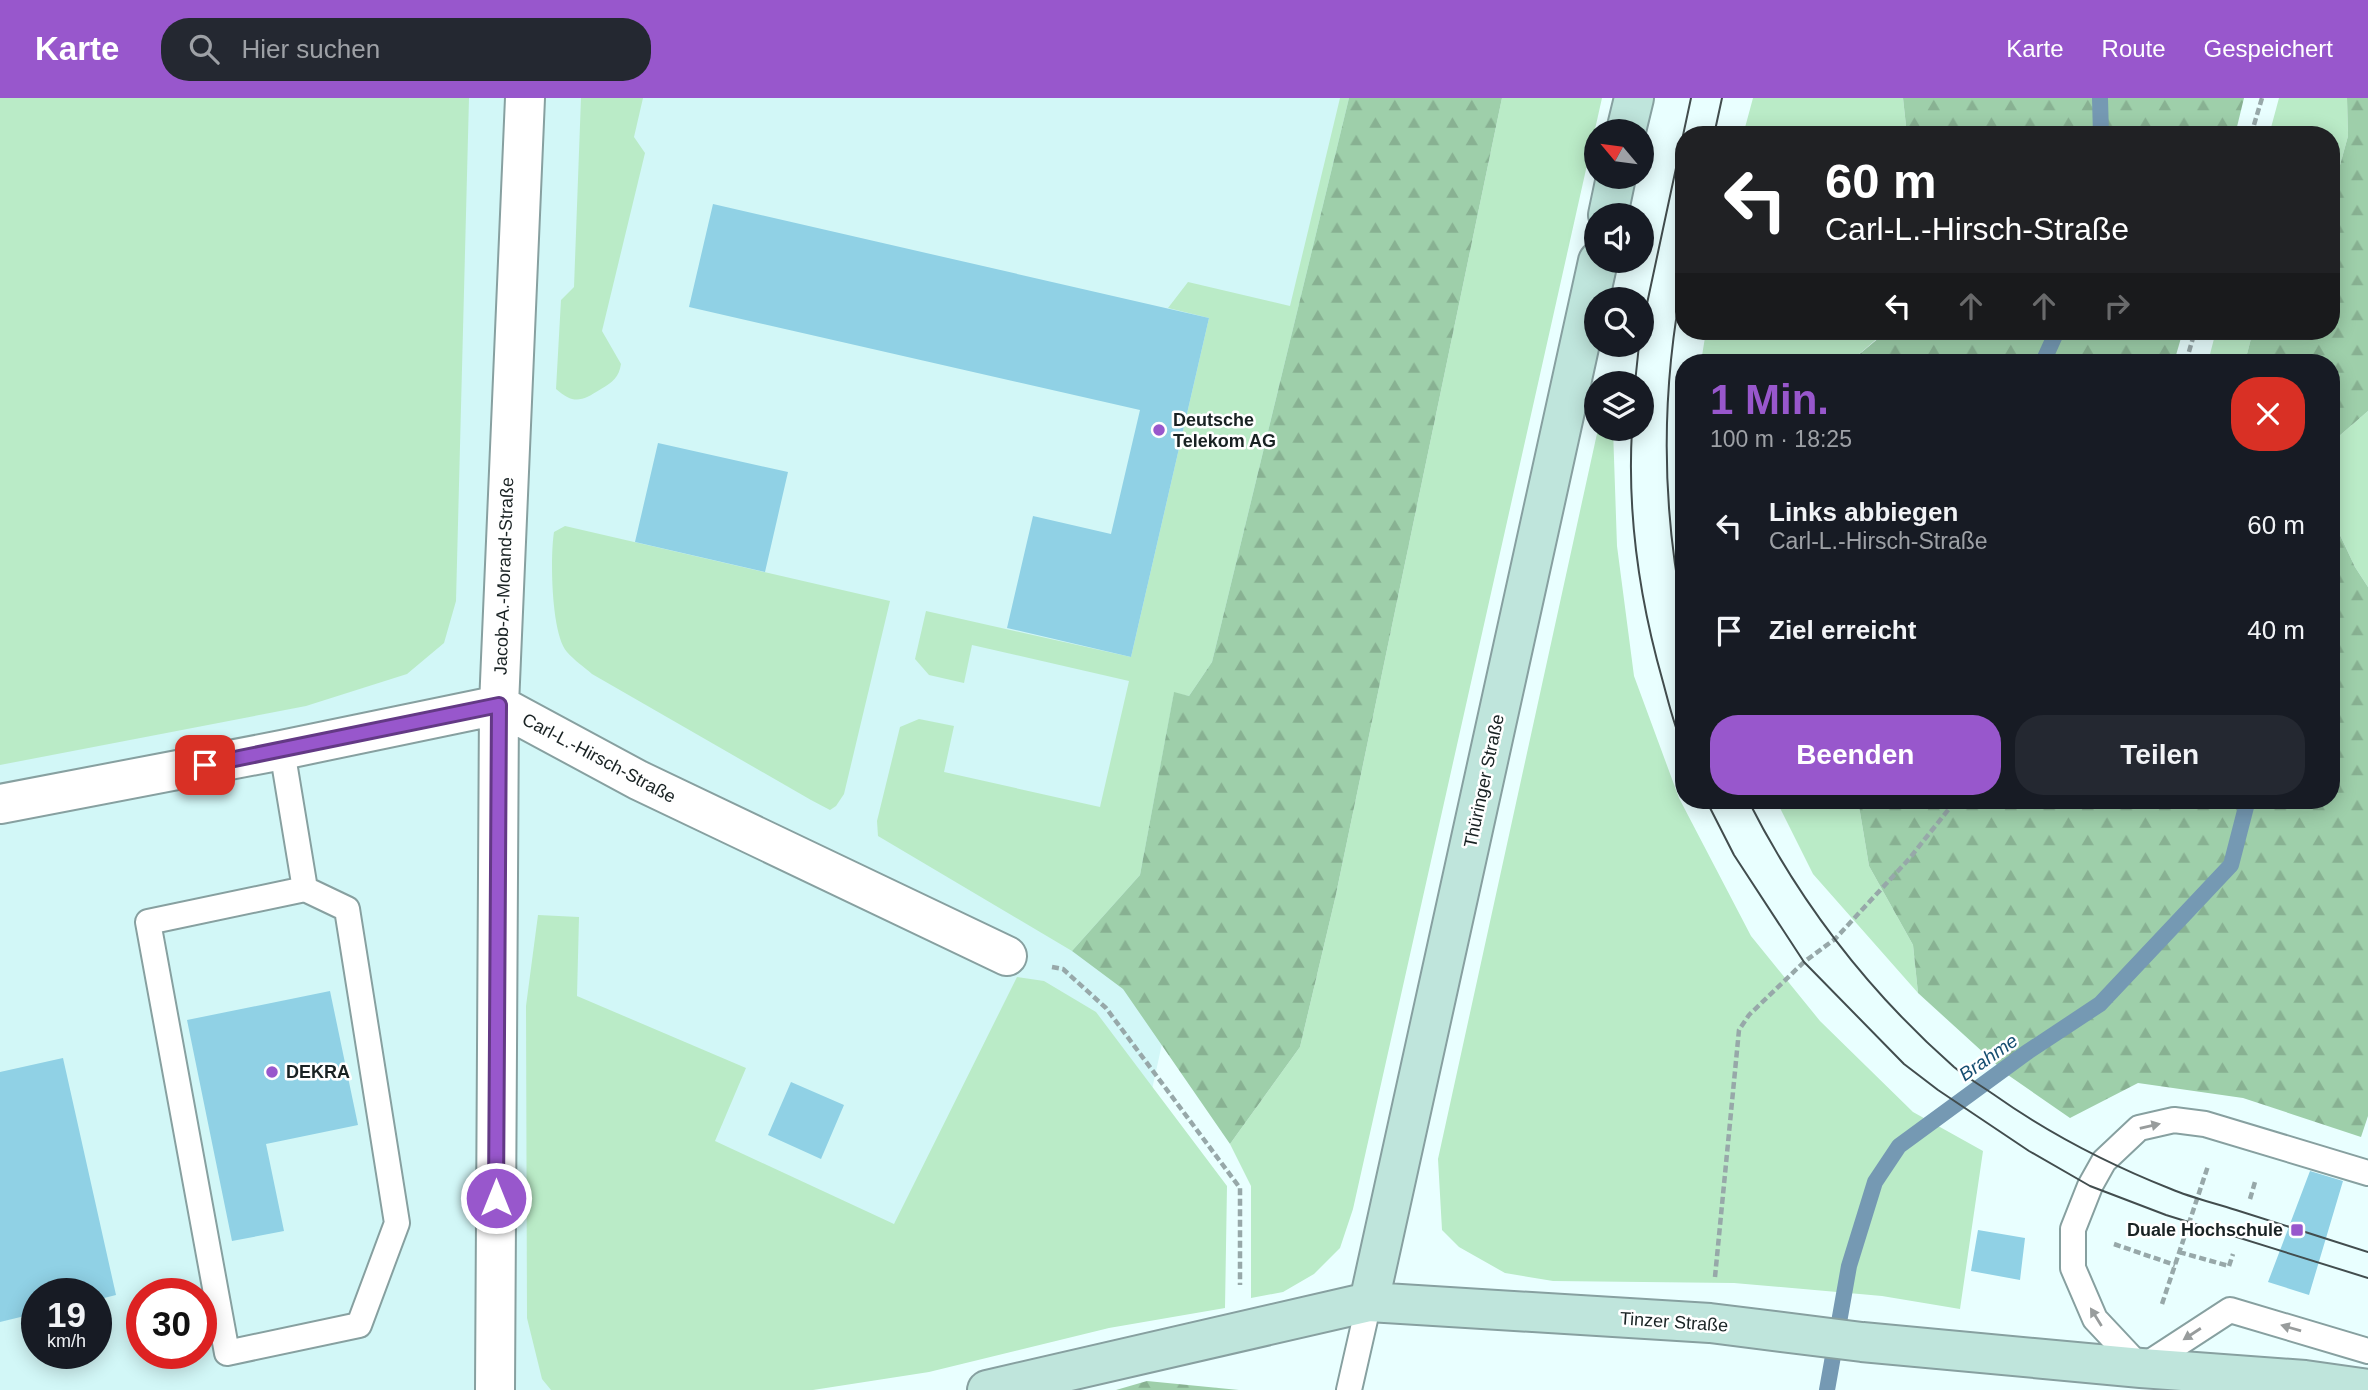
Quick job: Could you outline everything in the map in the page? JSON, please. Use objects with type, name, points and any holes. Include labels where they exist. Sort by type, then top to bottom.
[{"type":"main road","points":[[1629,119],[1634,98]]},
{"type":"main road","name":"Thüringer Straße","points":[[1370,1302],[1595,273]]},
{"type":"main road","name":"Tinzer Straße","points":[[986,1390],[1370,1302],[1710,1323],[1862,1342],[2305,1380],[2368,1389]]},
{"type":"street","name":"Jacob-A.-Morand-Straße","points":[[495,1390],[499,705],[525,98]]},
{"type":"street","points":[[0,804],[499,705]]},
{"type":"street","name":"Carl-L.-Hirsch-Straße","points":[[499,705],[638,780],[1007,956]]},
{"type":"lane","points":[[282,750],[305,889]]},
{"type":"lane","points":[[305,889],[346,909],[397,1223],[359,1325],[227,1353],[148,922],[305,889]]},
{"type":"lane","points":[[2368,1173],[2220,1128],[2174,1120],[2139,1128],[2104,1161],[2090,1186],[2073,1229],[2073,1269],[2095,1319],[2141,1368],[2230,1310],[2368,1351]]},
{"type":"lane","points":[[1349,1390],[1370,1302]]},
{"type":"path","points":[[2254,126],[2262,98]]},
{"type":"path","points":[[1710,1323],[1739,1030],[1749,1015],[1804,962],[1835,939],[1909,859],[1949,809]]},
{"type":"path","points":[[1007,956],[1063,969],[1106,1008],[1240,1188],[1240,1333]]},
{"type":"path","points":[[2141,1368],[2220,1128]]},
{"type":"path","points":[[2073,1229],[2175,1265]]},
{"type":"path","points":[[2179,1252],[2229,1266]]},
{"type":"shaded area","points":[[0,98],[1369,98],[1123,1222],[592,1390],[0,1390]]},
{"type":"green space","points":[[0,98],[469,98],[456,601],[444,643],[407,674],[306,706],[0,765]]},
{"type":"green space","points":[[581,98],[643,98],[634,137],[645,153],[602,331],[621,364],[620,369],[609,384],[578,400],[556,389],[561,300],[574,287]]},
{"type":"green space","points":[[1340,98],[1349,98],[1212,662],[1189,696],[1174,693],[1140,875],[1072,951],[878,836],[877,821],[900,727],[919,719],[954,726],[944,772],[1100,807],[1129,681],[972,645],[964,683],[929,675],[915,659],[926,611],[1131,657],[1209,318],[1168,308],[1188,282],[1290,306]]},
{"type":"green space","points":[[1349,98],[1502,98],[1335,899],[1300,1047],[1230,1144],[1123,989],[1072,951],[1140,875],[1174,692],[1189,696],[1212,662]]},
{"type":"green space","points":[[1502,98],[1602,98],[1597,119],[1584,119],[1584,178],[1353,1209],[1340,1248],[1314,1274],[1283,1292],[1251,1298],[1251,1186],[1230,1144],[1300,1047],[1335,899]]},
{"type":"green space","points":[[1753,98],[1903,98],[1906,126],[1745,126]]},
{"type":"green space","points":[[1903,98],[2244,98],[2237,126],[1906,126]]},
{"type":"green space","points":[[2279,98],[2347,98],[2348,136],[2340,165],[2340,126],[2271,126]]},
{"type":"green space","points":[[2347,98],[2368,98],[2368,411],[2340,435],[2340,354],[2247,354],[2251,340],[2340,340],[2340,165],[2348,136]]},
{"type":"green space","points":[[1705,340],[1875,340],[1859,354],[1702,354]]},
{"type":"green space","points":[[1876,340],[2180,340],[2176,354],[1860,354]]},
{"type":"green space","points":[[2214,340],[2251,340],[2247,354],[2210,354]]},
{"type":"green space","points":[[2368,411],[2368,587],[2340,535],[2340,435]]},
{"type":"green space","points":[[1595,441],[1613,441],[1617,546],[1634,676],[1675,787],[1675,809],[1685,809],[1751,936],[1820,1021],[1913,1112],[1983,1151],[1960,1309],[1882,1296],[1734,1283],[1553,1281],[1505,1273],[1459,1247],[1442,1230],[1438,1159]]},
{"type":"green space","points":[[565,526],[890,601],[844,794],[836,806],[830,810],[811,800],[592,674],[567,652],[558,629],[552,576],[554,532]]},
{"type":"green space","points":[[2340,535],[2368,587],[2368,1116],[2361,1137],[2243,1098],[2138,1083],[2070,1118],[2008,1075],[1918,993],[1913,945],[1869,866],[1860,809],[2340,809]]},
{"type":"green space","points":[[1780,809],[1860,809],[1869,866],[1913,945],[1918,993],[1813,874]]},
{"type":"green space","points":[[538,915],[579,917],[577,996],[746,1068],[715,1141],[894,1224],[1017,977],[1044,981],[1096,1012],[1227,1186],[1225,1308],[1109,1328],[929,1372],[813,1390],[551,1390],[542,1379],[527,1318],[526,1006]]},
{"type":"green space","points":[[1147,1381],[1239,1390],[1116,1390]]},
{"type":"building","name":"Deutsche Telekom AG","points":[[713,204],[1209,318],[1131,657],[1007,628],[1033,516],[1111,534],[1140,410],[689,307]]},
{"type":"building","points":[[658,443],[788,472],[765,572],[635,542]]},
{"type":"building","name":"DEKRA","points":[[330,991],[358,1125],[266,1144],[284,1231],[232,1241],[187,1020]]},
{"type":"building","points":[[63,1058],[116,1295],[112,1296],[112,1278],[21,1278],[21,1317],[0,1322],[0,1072]]},
{"type":"building","points":[[791,1082],[844,1105],[821,1159],[768,1135]]},
{"type":"building","points":[[2310,1171],[2343,1181],[2309,1295],[2268,1282]]},
{"type":"building","points":[[1978,1230],[2025,1238],[2020,1280],[1971,1271]]},
{"type":"waterway","name":"Brahme","points":[[2100,98],[2101,126]]},
{"type":"waterway","name":"Brahme","points":[[2047,354],[2053,340]]},
{"type":"waterway","name":"Brahme","points":[[1827,1390],[1849,1266],[1875,1182],[1899,1146],[2026,1053],[2100,1004],[2231,865],[2245,809]]},
{"type":"tram line","points":[[1685,126],[1691,98]]},
{"type":"tram line","points":[[1716,126],[1722,98]]},
{"type":"tram line","points":[[1651,287],[1675,173]]},
{"type":"tram line","points":[[1675,326],[1667,446],[1675,565]]},
{"type":"tram line","points":[[1636,371],[1638,357]]},
{"type":"tram line","points":[[1632,441],[1633,525],[1641,588],[1675,725]]},
{"type":"tram line","points":[[1711,809],[1734,855],[1804,962],[1904,1064],[1938,1090],[2029,1151],[2090,1186],[2166,1215],[2368,1278]]},
{"type":"tram line","points":[[1753,809],[1790,874],[1838,943],[1893,1008],[1963,1074],[2057,1135],[2148,1179],[2187,1195],[2368,1252]]},
{"type":"place","name":"Deutsche Telekom AG","points":[[1159,430]]},
{"type":"place","name":"DEKRA","points":[[272,1072]]},
{"type":"place","name":"Duale Hochschule","points":[[2297,1230]]},
{"type":"route","points":[[205,765],[499,705],[496,1198]]}]
